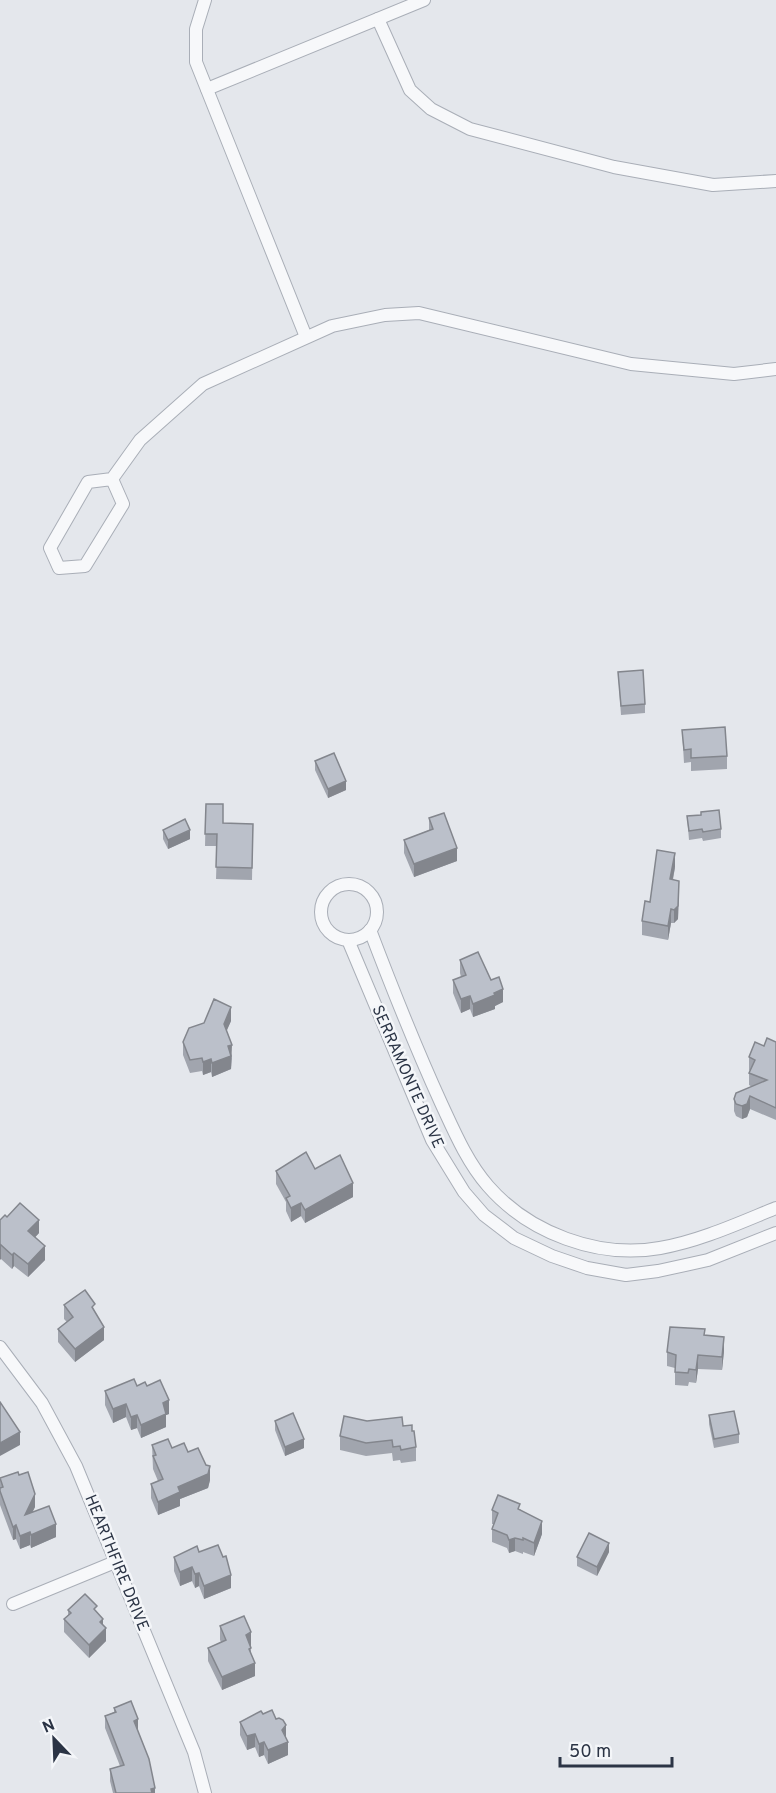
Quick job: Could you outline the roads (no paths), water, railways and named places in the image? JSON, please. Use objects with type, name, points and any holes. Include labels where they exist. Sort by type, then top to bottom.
[{"type":"street","points":[[205,0],[196,29],[196,62],[306,337]]},
{"type":"street","points":[[207,89],[424,0]]},
{"type":"street","points":[[378,19],[410,90],[431,110],[470,129],[614,167],[713,185],[776,181]]},
{"type":"street","points":[[112,479],[123,504],[85,567],[60,568],[50,548],[88,482],[112,479],[140,441],[203,384],[332,326],[385,315],[419,313],[631,364],[734,375],[776,369]]},
{"type":"street","points":[[355,885],[371,895],[377,912],[370,930],[364,935],[348,940],[331,934],[321,918],[321,909],[329,892],[337,887],[355,885]]},
{"type":"street","name":"SERRAMONTE DRIVE","points":[[370,930],[427,1072],[469,1159],[487,1185],[516,1213],[555,1235],[591,1246],[626,1251],[684,1243],[776,1208]]},
{"type":"street","name":"SERRAMONTE DRIVE","points":[[348,940],[432,1140],[464,1192],[484,1215],[514,1238],[552,1257],[587,1268],[626,1275],[658,1271],[708,1260],[776,1233]]},
{"type":"street","points":[[407,1081],[427,1072]]},
{"type":"street","points":[[750,1219],[758,1241]]},
{"type":"street","points":[[525,1243],[537,1224]]},
{"type":"street","name":"HEARTHFIRE DRIVE","points":[[0,1347],[16,1366],[56,1426],[76,1466],[194,1752],[205,1793]]},
{"type":"street","points":[[13,1604],[116,1562]]}]
